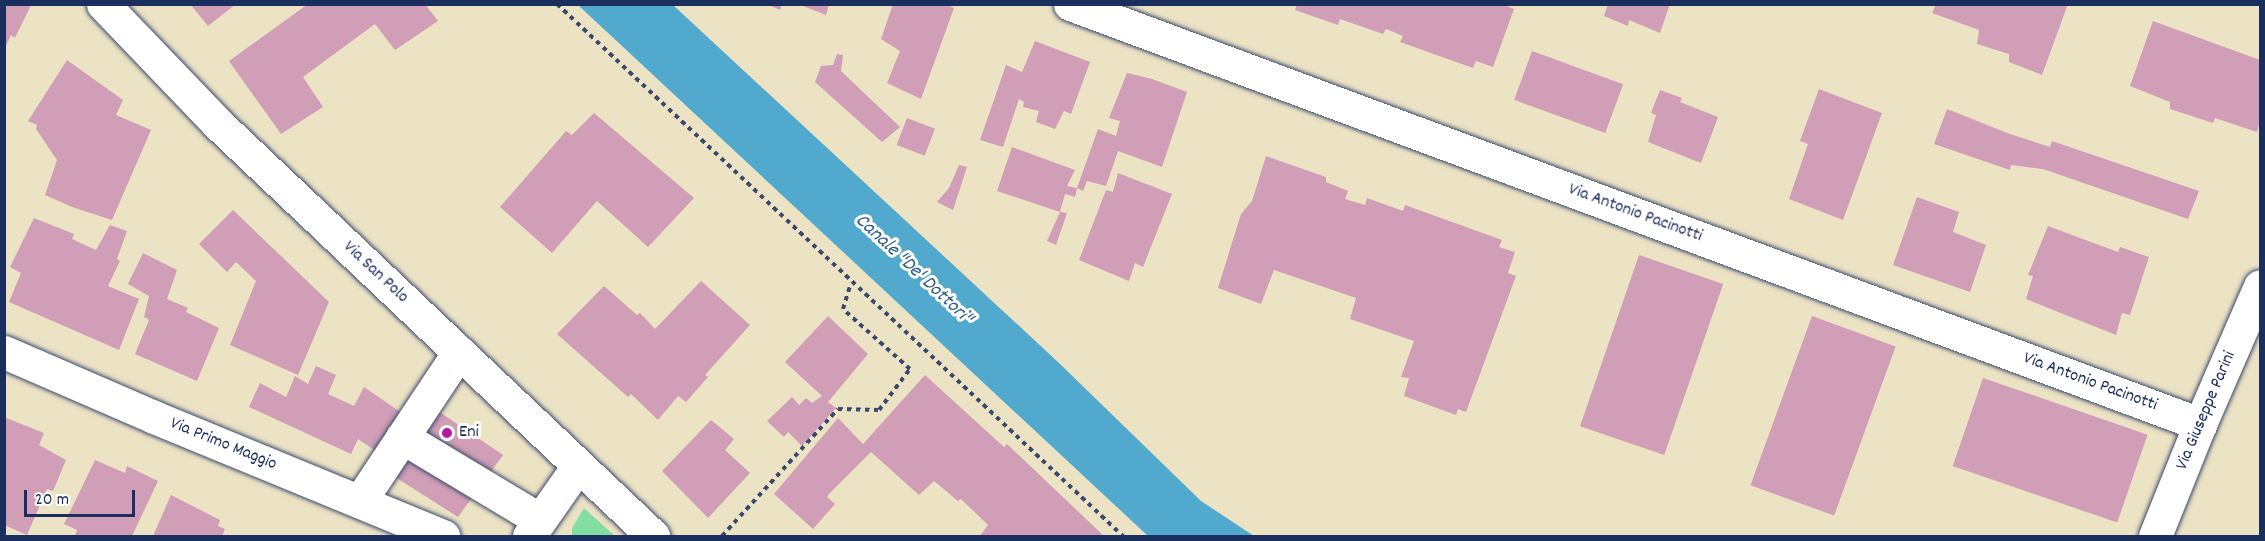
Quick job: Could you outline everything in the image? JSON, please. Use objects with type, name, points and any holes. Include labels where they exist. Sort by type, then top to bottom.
[{"type":"street","name":"Via San Polo","points":[[103,4],[217,123],[653,537]]},
{"type":"street","name":"Via Antonio Pacinotti","points":[[1070,4],[2200,424]]},
{"type":"street","name":"Via Giuseppe Parini","points":[[2155,537],[2200,424],[2260,286]]},
{"type":"street","name":"Via Primo Maggio","points":[[4,352],[443,537]]},
{"type":"street","points":[[360,501],[459,352]]},
{"type":"street","points":[[402,437],[535,528],[578,466]]},
{"type":"path","points":[[557,4],[1123,537]]},
{"type":"path","points":[[722,537],[838,409],[879,410],[910,369],[843,309],[851,283]]},
{"type":"green space","points":[[584,508],[615,536],[572,536],[572,528]]},
{"type":"water","name":"Canale \"De' Dottori\"","points":[[578,5],[673,5],[1059,363],[1201,501],[1254,536],[1148,536]]},
{"type":"building","points":[[4,4],[31,5],[15,38],[11,35],[4,50]]},
{"type":"building","points":[[190,4],[236,4],[208,26]]},
{"type":"building","points":[[308,4],[425,4],[438,21],[395,50],[375,24],[303,77],[323,107],[281,134],[229,61]]},
{"type":"building","points":[[766,4],[782,4],[780,10]]},
{"type":"building","points":[[798,4],[829,4],[826,15]]},
{"type":"building","points":[[893,4],[944,4],[954,8],[921,99],[887,83],[900,51],[881,39]]},
{"type":"building","points":[[1297,4],[1502,4],[1514,9],[1493,67],[1476,61],[1473,68],[1400,42],[1403,36],[1386,29],[1383,34],[1340,19],[1338,25],[1295,10]]},
{"type":"building","points":[[1608,4],[1670,4],[1660,33],[1629,20],[1628,26],[1604,16]]},
{"type":"building","points":[[1936,4],[2068,4],[2042,75],[2009,62],[2009,54],[1977,44],[1979,30],[1932,13]]},
{"type":"building","points":[[2153,21],[2260,60],[2260,122],[2257,132],[2215,118],[2213,123],[2170,109],[2170,102],[2130,86]]},
{"type":"building","points":[[1035,41],[1090,62],[1071,114],[1064,111],[1055,129],[1036,122],[1039,111],[1023,107],[1024,102],[1019,99],[1003,147],[980,140],[1006,65],[1022,72]]},
{"type":"building","points":[[1532,51],[1623,84],[1605,133],[1514,100]]},
{"type":"building","points":[[837,54],[843,55],[841,71],[900,127],[882,142],[815,82],[821,66],[833,65]]},
{"type":"building","points":[[67,60],[123,100],[116,115],[151,130],[112,220],[72,207],[45,195],[57,160],[36,129],[37,125],[28,121]]},
{"type":"building","points":[[1127,73],[1152,79],[1187,92],[1162,167],[1118,151],[1106,186],[1087,181],[1083,191],[1077,188],[1098,129],[1116,136],[1120,121],[1109,118]]},
{"type":"building","points":[[1819,89],[1882,113],[1843,220],[1789,199],[1808,144],[1800,141]]},
{"type":"building","points":[[1660,90],[1682,98],[1680,102],[1718,117],[1701,163],[1648,142],[1656,115],[1651,113]]},
{"type":"building","points":[[1947,109],[2010,134],[2050,147],[2052,141],[2199,191],[2188,219],[2043,169],[2011,165],[2010,170],[1934,144]]},
{"type":"building","points":[[594,113],[694,198],[648,247],[597,201],[552,253],[500,207],[566,131],[572,135]]},
{"type":"building","points":[[907,118],[935,129],[925,156],[897,145]]},
{"type":"building","points":[[1012,147],[1075,170],[1067,186],[1077,188],[1075,197],[1065,194],[1060,212],[997,191]]},
{"type":"building","points":[[1266,156],[1326,177],[1326,182],[1348,191],[1345,199],[1365,205],[1367,198],[1403,211],[1405,205],[1502,240],[1499,247],[1515,252],[1508,273],[1516,276],[1466,412],[1458,409],[1456,415],[1404,396],[1409,378],[1401,377],[1414,341],[1350,319],[1356,298],[1274,270],[1261,304],[1218,288],[1241,214],[1252,201]]},
{"type":"building","points":[[959,165],[967,167],[953,210],[937,202],[949,188]]},
{"type":"building","points":[[1118,173],[1172,194],[1143,267],[1135,263],[1129,281],[1079,260],[1106,190],[1113,192]]},
{"type":"building","points":[[1917,197],[1959,212],[1953,232],[1986,245],[1970,292],[1893,265]]},
{"type":"building","points":[[233,210],[329,302],[298,375],[230,345],[256,281],[236,262],[227,272],[199,244]]},
{"type":"building","points":[[1060,212],[1067,213],[1056,245],[1047,241]]},
{"type":"building","points":[[34,218],[74,234],[72,239],[96,250],[110,225],[127,231],[117,259],[120,261],[108,286],[139,299],[119,350],[9,302],[21,273],[10,267]]},
{"type":"building","points":[[2048,226],[2118,252],[2120,247],[2149,257],[2130,315],[2122,313],[2116,335],[2026,299],[2033,276],[2028,275]]},
{"type":"building","points":[[143,253],[177,270],[167,299],[188,308],[186,312],[219,328],[197,381],[135,354],[149,320],[144,317],[149,296],[128,284]]},
{"type":"building","points":[[1639,255],[1723,284],[1664,455],[1580,426]]},
{"type":"building","points":[[701,281],[750,325],[705,375],[708,377],[686,402],[678,396],[658,420],[631,394],[628,397],[557,334],[604,286],[637,315],[640,313],[655,329]]},
{"type":"building","points":[[828,316],[868,354],[828,402],[836,408],[802,446],[788,432],[784,437],[767,421],[792,397],[799,405],[806,398],[812,403],[822,396],[785,362]]},
{"type":"building","points":[[1812,316],[1896,346],[1834,516],[1750,485]]},
{"type":"building","points":[[316,366],[336,375],[328,394],[354,406],[364,387],[402,413],[413,394],[503,455],[458,517],[373,463],[379,453],[358,439],[351,454],[249,407],[260,383],[286,397],[295,376],[308,384]]},
{"type":"building","points":[[925,375],[1004,447],[1007,444],[1104,536],[980,536],[988,525],[961,499],[958,501],[934,481],[919,495],[871,452],[830,493],[827,497],[835,504],[813,529],[774,494],[838,418],[863,444]]},
{"type":"building","points":[[1983,378],[2148,435],[2117,523],[1953,466]]},
{"type":"building","points":[[4,417],[44,433],[39,445],[66,460],[53,491],[47,489],[27,535],[4,525]]},
{"type":"building","points":[[711,420],[734,439],[725,450],[750,473],[708,518],[662,471]]},
{"type":"building","points":[[95,460],[125,473],[127,466],[158,481],[132,536],[75,536],[77,530],[64,524]]},
{"type":"building","points":[[171,495],[220,520],[218,526],[225,529],[222,536],[153,536]]},
{"type":"place","name":"Eni","points":[[447,433]]}]
